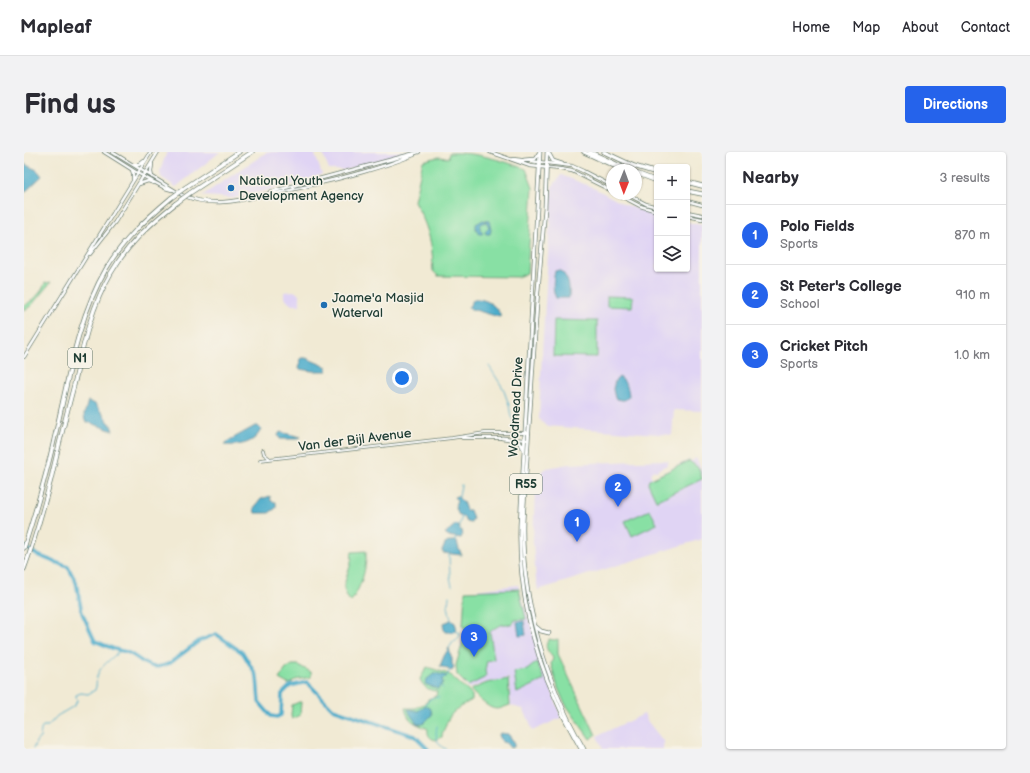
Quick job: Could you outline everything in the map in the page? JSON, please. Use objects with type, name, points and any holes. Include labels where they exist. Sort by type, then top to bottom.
[{"type":"highway","points":[[220,164],[235,152]]},
{"type":"highway","points":[[220,164],[239,152]]},
{"type":"highway","points":[[224,170],[248,152]]},
{"type":"highway","points":[[224,170],[252,152]]},
{"type":"highway","points":[[584,152],[610,164]]},
{"type":"highway","points":[[590,152],[616,164]]},
{"type":"highway","points":[[604,152],[634,166],[654,172]]},
{"type":"highway","name":"N1","points":[[24,548],[54,442],[69,373],[89,305],[106,269],[141,224],[171,198],[220,164]]},
{"type":"highway","name":"N1","points":[[24,569],[45,502],[85,339],[100,295],[112,272],[136,239],[154,221],[175,204],[224,170]]},
{"type":"highway","points":[[642,176],[654,180]]},
{"type":"highway","points":[[690,183],[702,186]]},
{"type":"highway","points":[[690,192],[702,194]]},
{"type":"main road","points":[[104,152],[138,174],[160,185]]},
{"type":"main road","points":[[112,152],[173,190]]},
{"type":"main road","points":[[24,357],[88,256],[151,152]]},
{"type":"main road","points":[[88,256],[115,222],[158,152]]},
{"type":"main road","points":[[138,185],[148,182],[160,185],[194,200],[215,203],[235,202],[331,180],[404,159],[420,152]]},
{"type":"main road","points":[[490,152],[530,166],[560,168],[574,172],[606,188]]},
{"type":"main road","points":[[524,160],[535,159],[540,152]]},
{"type":"main road","name":"Woodmead Drive","points":[[540,152],[524,433],[519,536],[520,561],[524,596],[534,637],[549,684],[558,706],[581,749]]},
{"type":"main road","points":[[548,152],[553,161],[583,171],[606,183]]},
{"type":"main road","name":"Woodmead Drive","points":[[548,152],[546,168],[545,215],[528,440],[523,521],[523,556],[535,626],[552,680],[567,718],[584,749]]},
{"type":"main road","points":[[132,165],[141,164],[148,157]]},
{"type":"main road","points":[[509,158],[540,163],[562,164]]},
{"type":"main road","points":[[152,162],[152,177]]},
{"type":"main road","points":[[131,169],[134,174],[133,183]]},
{"type":"main road","points":[[628,200],[640,206],[654,210]]},
{"type":"main road","points":[[640,200],[654,206]]},
{"type":"main road","points":[[690,202],[702,205]]},
{"type":"main road","points":[[690,213],[702,215]]},
{"type":"main road","points":[[690,217],[702,219]]},
{"type":"main road","points":[[502,438],[519,442],[523,446],[524,452]]},
{"type":"main road","points":[[535,626],[543,632],[549,633]]},
{"type":"street","name":"Van der Bijl Avenue","points":[[260,460],[492,432],[529,433]]},
{"type":"street","name":"Van der Bijl Avenue","points":[[452,438],[502,438],[528,440]]},
{"type":"street","points":[[263,450],[266,456],[270,458]]},
{"type":"shaded area","points":[[168,152],[220,152],[176,187],[161,177],[160,171]]},
{"type":"shaded area","points":[[267,152],[314,152],[322,174],[303,182],[234,198],[203,196],[203,195]]},
{"type":"shaded area","points":[[322,152],[414,152],[346,170],[329,170]]},
{"type":"shaded area","points":[[561,175],[592,187],[606,194],[606,200],[616,200],[654,215],[654,272],[690,272],[690,223],[702,225],[702,411],[674,410],[672,435],[546,426],[539,419],[552,187]]},
{"type":"shaded area","points":[[294,291],[300,295],[300,305],[292,305],[284,297],[284,292]]},
{"type":"shaded area","points":[[695,458],[697,459],[702,471],[702,539],[538,590],[533,542],[535,490],[542,471],[547,468],[569,464],[662,460],[669,461],[667,465],[656,471],[653,470],[650,473],[652,478],[689,460],[692,461]]},
{"type":"shaded area","points":[[518,585],[561,718],[532,731],[529,720],[523,709],[511,706],[509,678],[484,683],[469,689],[457,675],[463,625],[465,591]]},
{"type":"shaded area","points":[[644,714],[648,722],[664,742],[663,749],[603,749],[597,736]]},
{"type":"green space","points":[[449,153],[479,155],[526,169],[533,188],[527,273],[518,277],[438,276],[433,271],[430,238],[414,201],[423,161],[438,157],[448,158]]},
{"type":"green space","points":[[51,282],[31,306],[24,310],[24,306],[34,299],[44,287],[45,283]]},
{"type":"green space","points":[[607,296],[633,297],[632,307],[607,306]]},
{"type":"green space","points":[[554,320],[597,321],[597,357],[553,356]]},
{"type":"green space","points":[[689,461],[699,468],[702,479],[656,500],[648,483],[649,480]]},
{"type":"green space","points":[[650,510],[657,524],[632,536],[625,521]]},
{"type":"green space","points":[[366,551],[363,578],[351,602],[347,597],[344,587],[352,552]]},
{"type":"green space","points":[[519,589],[526,619],[515,620],[512,625],[500,625],[490,632],[494,659],[487,661],[485,670],[486,677],[468,686],[457,675],[456,665],[466,631],[463,625],[465,591]]},
{"type":"green space","points":[[549,639],[558,639],[558,654],[596,735],[590,739],[564,702],[558,688],[551,664],[553,658],[546,647]]},
{"type":"green space","points":[[537,662],[544,680],[517,693],[514,672],[527,670]]},
{"type":"green space","points":[[292,665],[298,665],[311,672],[311,677],[295,680],[288,684],[279,679],[286,669]]},
{"type":"green space","points":[[427,667],[449,674],[472,695],[472,700],[456,710],[450,716],[443,731],[442,737],[436,740],[429,736],[428,729],[410,720],[405,708],[416,708],[427,702],[428,699],[436,696],[437,691],[427,688],[420,679]]},
{"type":"green space","points":[[508,679],[510,705],[500,709],[490,707],[482,702],[470,690],[487,683]]},
{"type":"green space","points":[[301,702],[300,715],[292,719],[292,705]]},
{"type":"water","points":[[24,164],[37,170],[42,176],[24,193]]},
{"type":"water","points":[[483,220],[489,221],[491,230],[490,234],[486,234],[485,232],[489,228],[486,222],[480,225],[482,234],[479,234],[476,229],[476,224]]},
{"type":"water","points":[[560,270],[568,283],[569,298],[556,298],[555,295],[553,285],[555,271]]},
{"type":"water","points":[[474,299],[487,301],[497,309],[501,316],[499,317],[468,308]]},
{"type":"water","points":[[301,358],[306,358],[327,367],[327,371],[299,369]]},
{"type":"water","points":[[619,377],[627,385],[629,396],[624,400],[615,398],[613,389],[615,381]]},
{"type":"water","points":[[88,401],[95,404],[111,425],[113,431],[85,421],[84,415]]},
{"type":"water","points":[[255,426],[258,426],[261,429],[251,441],[235,445],[224,445],[228,441]]},
{"type":"water","points":[[280,432],[301,437],[297,439],[280,439],[278,435]]},
{"type":"water","points":[[270,496],[271,501],[276,502],[276,508],[269,513],[255,513],[254,508],[261,499]]},
{"type":"water","points":[[457,496],[463,502],[466,510],[470,510],[473,519],[470,523],[467,522],[462,516],[459,516],[455,506],[457,501],[454,497]]},
{"type":"water","points":[[456,524],[461,530],[461,538],[447,536],[445,534]]},
{"type":"water","points":[[450,541],[457,541],[462,555],[443,553],[442,551],[445,544]]},
{"type":"water","points":[[451,620],[455,623],[457,629],[453,632],[445,632],[443,626],[444,623]]},
{"type":"water","points":[[524,621],[526,635],[519,636],[517,622]]},
{"type":"water","points":[[449,648],[454,667],[452,671],[440,666]]},
{"type":"water","points":[[435,673],[447,676],[442,680],[443,683],[438,689],[425,684],[427,679]]},
{"type":"water","points":[[425,705],[431,709],[432,715],[423,724],[417,724],[408,709],[418,711]]},
{"type":"water","points":[[500,733],[508,734],[514,742],[514,747],[510,748],[506,743],[502,742],[499,735]]},
{"type":"waterway","points":[[489,366],[503,388],[509,405],[511,417],[520,428]]},
{"type":"waterway","points":[[459,497],[461,485]]},
{"type":"waterway","points":[[459,526],[462,516]]},
{"type":"waterway","points":[[455,541],[456,537]]},
{"type":"waterway","points":[[24,546],[37,555],[68,567],[76,582],[82,613],[95,641],[127,652],[147,665],[157,667],[170,663],[199,641],[216,634],[243,653],[257,677],[259,702],[271,716],[277,717],[281,715],[282,694],[290,686],[307,682],[333,709],[415,736],[428,749]]},
{"type":"waterway","points":[[449,554],[452,586]]},
{"type":"waterway","points":[[449,596],[448,606],[451,620]]},
{"type":"waterway","points":[[449,648],[460,635],[460,633],[455,631]]},
{"type":"waterway","points":[[33,749],[37,740],[40,738],[43,726],[48,726],[57,716],[74,706],[77,701],[76,695],[81,693],[88,694],[95,690],[97,677],[100,670],[120,651]]},
{"type":"waterway","points":[[447,676],[450,670]]},
{"type":"waterway","points":[[425,705],[431,698],[439,697]]},
{"type":"waterway","points":[[437,726],[436,733],[438,743],[446,749]]},
{"type":"place","name":"National Youth Development Agency","points":[[231,188]]},
{"type":"place","name":"Jaame'a Masjid Waterval","points":[[324,305]]},
{"type":"place","name":"St Peter's College","points":[[618,507]]},
{"type":"place","name":"Polo Fields","points":[[577,542]]},
{"type":"place","name":"Cricket Pitch","points":[[474,657]]}]
